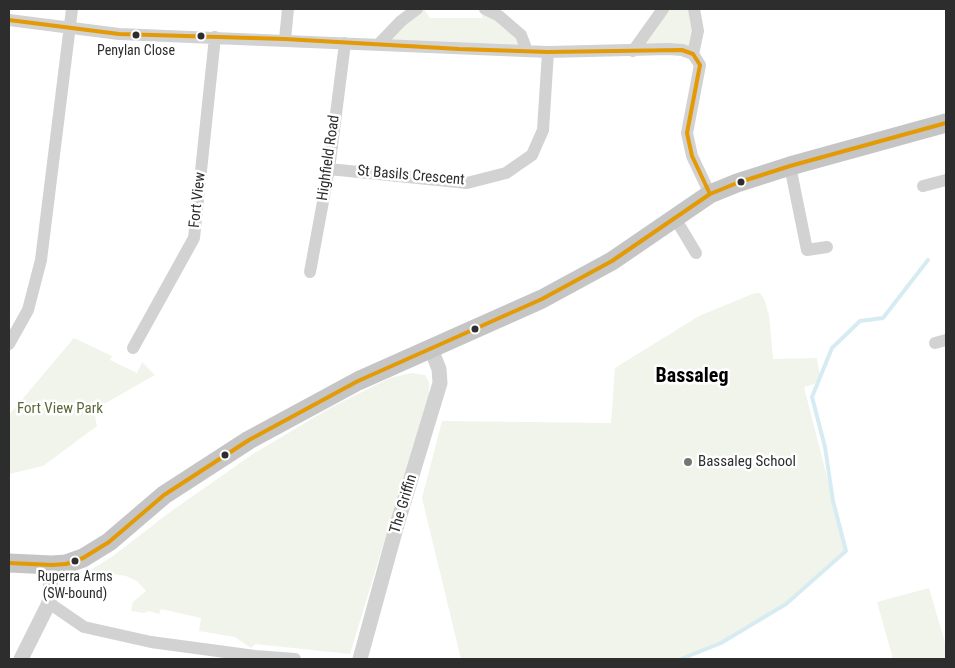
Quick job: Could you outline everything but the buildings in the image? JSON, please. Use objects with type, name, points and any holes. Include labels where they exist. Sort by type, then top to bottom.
[{"type":"main road","points":[[9,563],[52,565],[66,564],[83,558],[102,546],[164,495],[249,440],[358,382],[542,299],[612,261],[710,194],[790,166],[946,123]]},
{"type":"street","points":[[9,344],[28,310],[41,260],[72,9]]},
{"type":"street","points":[[285,40],[288,9]]},
{"type":"street","points":[[379,44],[401,21],[417,9]]},
{"type":"street","points":[[485,9],[499,16],[521,35],[527,51]]},
{"type":"street","points":[[633,51],[663,9]]},
{"type":"street","points":[[693,54],[698,31],[694,9]]},
{"type":"street","points":[[9,20],[119,34],[548,52],[682,50],[693,54],[700,64],[686,133],[692,156],[710,194]]},
{"type":"street","name":"Fort View","points":[[133,348],[194,238],[215,37]]},
{"type":"street","name":"Highfield Road","points":[[310,272],[329,168],[345,43]]},
{"type":"street","name":"St Basils Crescent","points":[[329,168],[467,183],[506,173],[532,155],[543,130],[548,52]]},
{"type":"street","points":[[790,166],[807,250],[827,247]]},
{"type":"street","points":[[923,186],[946,180]]},
{"type":"street","points":[[675,218],[696,253]]},
{"type":"street","name":"The Griffin","points":[[360,659],[396,528],[440,383],[439,369],[431,349]]},
{"type":"street","points":[[21,659],[48,603],[52,565]]},
{"type":"street","points":[[48,603],[84,627],[91,629],[151,642],[255,656],[295,659]]},
{"type":"green space","points":[[417,9],[424,9],[430,18],[483,18],[480,9],[499,16],[527,51],[379,44]]},
{"type":"green space","points":[[663,9],[694,9],[693,54],[633,51]]},
{"type":"green space","name":"Bassaleg School","points":[[755,293],[760,293],[764,299],[769,315],[773,359],[817,358],[821,382],[804,387],[846,551],[786,604],[721,643],[681,659],[461,659],[422,498],[442,421],[611,423],[615,368],[699,316]]},
{"type":"green space","name":"Fort View Park","points":[[74,338],[112,356],[110,360],[137,373],[142,362],[155,375],[104,404],[95,416],[97,426],[43,466],[9,474],[9,415]]},
{"type":"green space","points":[[411,373],[425,375],[429,382],[429,394],[350,654],[255,644],[251,648],[235,637],[199,631],[201,618],[161,609],[159,614],[149,611],[144,613],[131,611],[133,602],[146,591],[137,581],[126,576],[109,573],[96,574],[82,585],[86,573],[113,556],[170,512],[253,454],[330,408],[390,378]]},
{"type":"green space","points":[[929,588],[946,646],[946,659],[893,659],[877,602]]},
{"type":"waterway","points":[[681,659],[721,643],[786,604],[846,551],[833,501],[825,447],[812,397],[832,348],[860,321],[883,318],[928,260]]},
{"type":"transit line","points":[[9,20],[119,34],[285,39],[548,52],[682,50],[693,54],[700,65],[687,133],[692,156],[710,194]]},
{"type":"transit line","points":[[9,563],[52,565],[66,564],[83,558],[109,542],[164,495],[249,440],[358,381],[542,299],[612,261],[710,194],[790,166],[946,123]]},
{"type":"place","name":"Penylan Close","points":[[136,35]]},
{"type":"place","name":"Bassaleg School","points":[[688,462]]},
{"type":"place","name":"Ruperra Arms (SW-bound)","points":[[75,561]]},
{"type":"district","name":"Bassaleg","points":[[692,377]]}]
